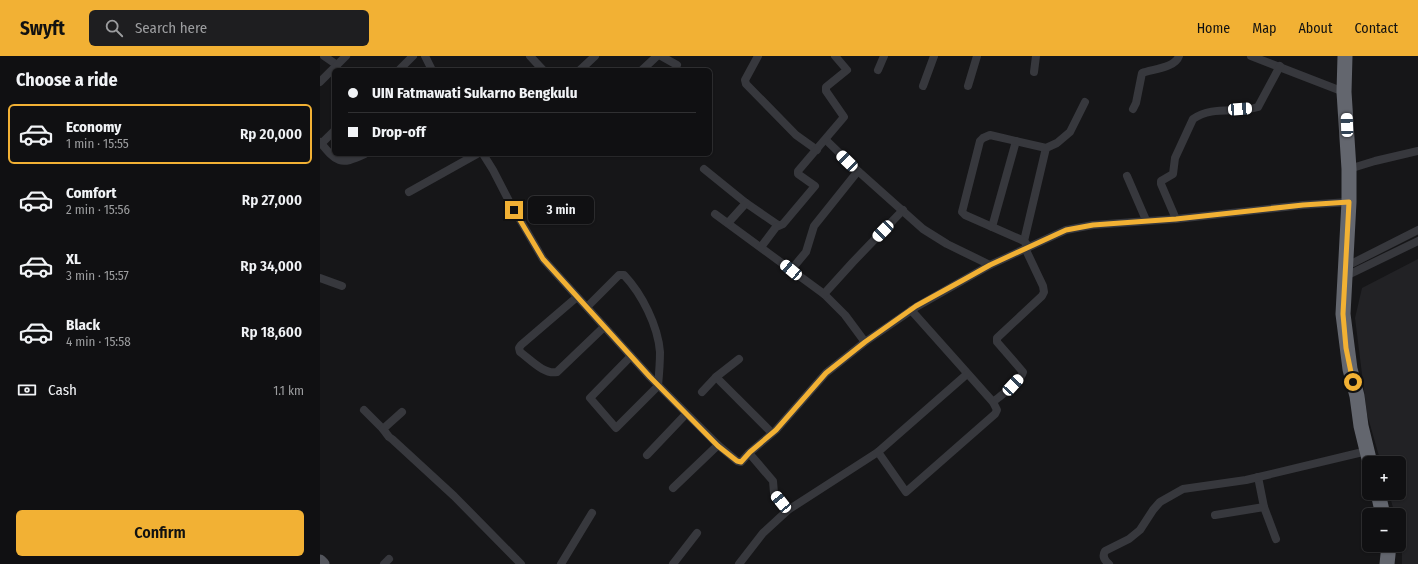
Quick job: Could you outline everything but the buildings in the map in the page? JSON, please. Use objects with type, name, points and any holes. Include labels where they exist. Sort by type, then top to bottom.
[{"type":"highway","points":[[1345,56],[1344,92],[1349,169],[1349,202],[1343,314],[1346,348],[1357,396],[1361,426],[1368,456]]},
{"type":"highway","points":[[1387,564],[1388,552]]},
{"type":"main road","points":[[320,561],[323,564]]},
{"type":"street","points":[[324,56],[336,65]]},
{"type":"street","points":[[333,68],[346,56]]},
{"type":"street","points":[[401,68],[413,56]]},
{"type":"street","points":[[425,56],[431,68]]},
{"type":"street","points":[[530,56],[541,68]]},
{"type":"street","points":[[582,68],[595,56]]},
{"type":"street","points":[[644,68],[657,56]]},
{"type":"street","points":[[661,56],[677,65]]},
{"type":"street","points":[[758,56],[745,80],[746,84],[796,135],[817,150]]},
{"type":"street","points":[[761,247],[776,227],[784,224],[815,186],[798,174],[798,171],[826,140],[844,117],[826,91],[826,87],[847,70],[835,56]]},
{"type":"street","points":[[878,70],[884,56]]},
{"type":"street","points":[[923,86],[934,56]]},
{"type":"street","points":[[968,86],[977,56]]},
{"type":"street","points":[[1034,72],[1036,56]]},
{"type":"street","points":[[1134,109],[1142,73],[1171,65],[1176,62],[1179,56]]},
{"type":"street","points":[[1251,56],[1262,58],[1344,92]]},
{"type":"street","points":[[1176,219],[1161,181],[1174,174],[1175,158],[1193,118],[1208,112],[1258,107],[1280,66]]},
{"type":"street","points":[[320,82],[332,69]]},
{"type":"street","points":[[1026,245],[965,215],[962,212],[980,141],[986,136],[990,135],[1046,148],[1057,144],[1070,132],[1085,102]]},
{"type":"street","points":[[332,134],[321,143],[333,158],[338,161],[347,161],[360,156]]},
{"type":"street","points":[[826,140],[858,171],[932,236],[990,265]]},
{"type":"street","points":[[992,227],[1016,141]]},
{"type":"street","points":[[993,402],[1021,377],[1023,372],[997,342],[997,338],[1031,307],[1044,292],[1043,286],[1026,245],[1046,148]]},
{"type":"street","points":[[1349,169],[1418,151]]},
{"type":"street","points":[[409,192],[473,156]]},
{"type":"street","points":[[484,156],[494,170],[509,201],[543,259],[658,386],[718,446],[737,461],[741,462],[772,433],[826,373],[865,342],[911,310],[1026,245],[1078,227],[1146,220],[1176,219],[1303,205],[1349,202]]},
{"type":"street","points":[[704,169],[746,203],[778,226]]},
{"type":"street","points":[[791,270],[806,252],[814,226],[858,171]]},
{"type":"street","points":[[1128,176],[1146,220]]},
{"type":"street","points":[[728,223],[746,203]]},
{"type":"street","points":[[824,294],[903,210]]},
{"type":"street","points":[[715,214],[824,294],[845,315],[865,342]]},
{"type":"street","points":[[1346,271],[1386,246],[1418,230]]},
{"type":"street","points":[[1346,271],[1390,255],[1418,241]]},
{"type":"street","points":[[1386,246],[1390,255]]},
{"type":"street","points":[[587,307],[619,275],[624,275],[632,283],[653,321],[660,351],[658,386],[616,428],[590,398],[631,356]]},
{"type":"street","points":[[320,278],[342,286]]},
{"type":"street","points":[[577,297],[521,345],[519,348],[520,352],[546,371],[557,372],[604,327]]},
{"type":"street","points":[[878,452],[906,492],[995,414],[997,410],[993,402],[911,310]]},
{"type":"street","points":[[702,392],[716,377],[739,359]]},
{"type":"street","points":[[739,564],[763,533],[788,510],[878,452],[967,374]]},
{"type":"street","points":[[716,377],[772,433]]},
{"type":"street","points":[[364,410],[389,437],[434,477],[521,564]]},
{"type":"street","points":[[383,429],[402,412]]},
{"type":"street","points":[[647,455],[686,414]]},
{"type":"street","points":[[673,488],[718,446]]},
{"type":"street","points":[[750,452],[773,481],[774,493],[788,510]]},
{"type":"street","points":[[1109,564],[1103,557],[1105,551],[1129,539],[1140,530],[1152,510],[1160,502],[1183,489],[1258,478],[1362,458]]},
{"type":"street","points":[[1258,478],[1264,507],[1276,539]]},
{"type":"street","points":[[1215,515],[1264,507]]},
{"type":"street","points":[[561,564],[592,513]]},
{"type":"street","points":[[672,564],[698,533]]},
{"type":"shaded area","points":[[1418,259],[1418,564],[1402,564],[1402,552],[1406,552],[1406,508],[1393,508],[1391,500],[1406,500],[1406,456],[1379,456],[1367,414],[1355,318],[1362,288]]},
{"type":"route","points":[[514,210],[543,259],[650,377],[718,446],[737,461],[741,462],[750,452],[776,430],[826,373],[865,342],[916,306],[990,265],[1025,248],[1066,230],[1093,225],[1176,219],[1303,205],[1349,202],[1343,314],[1346,348],[1353,382]]}]
